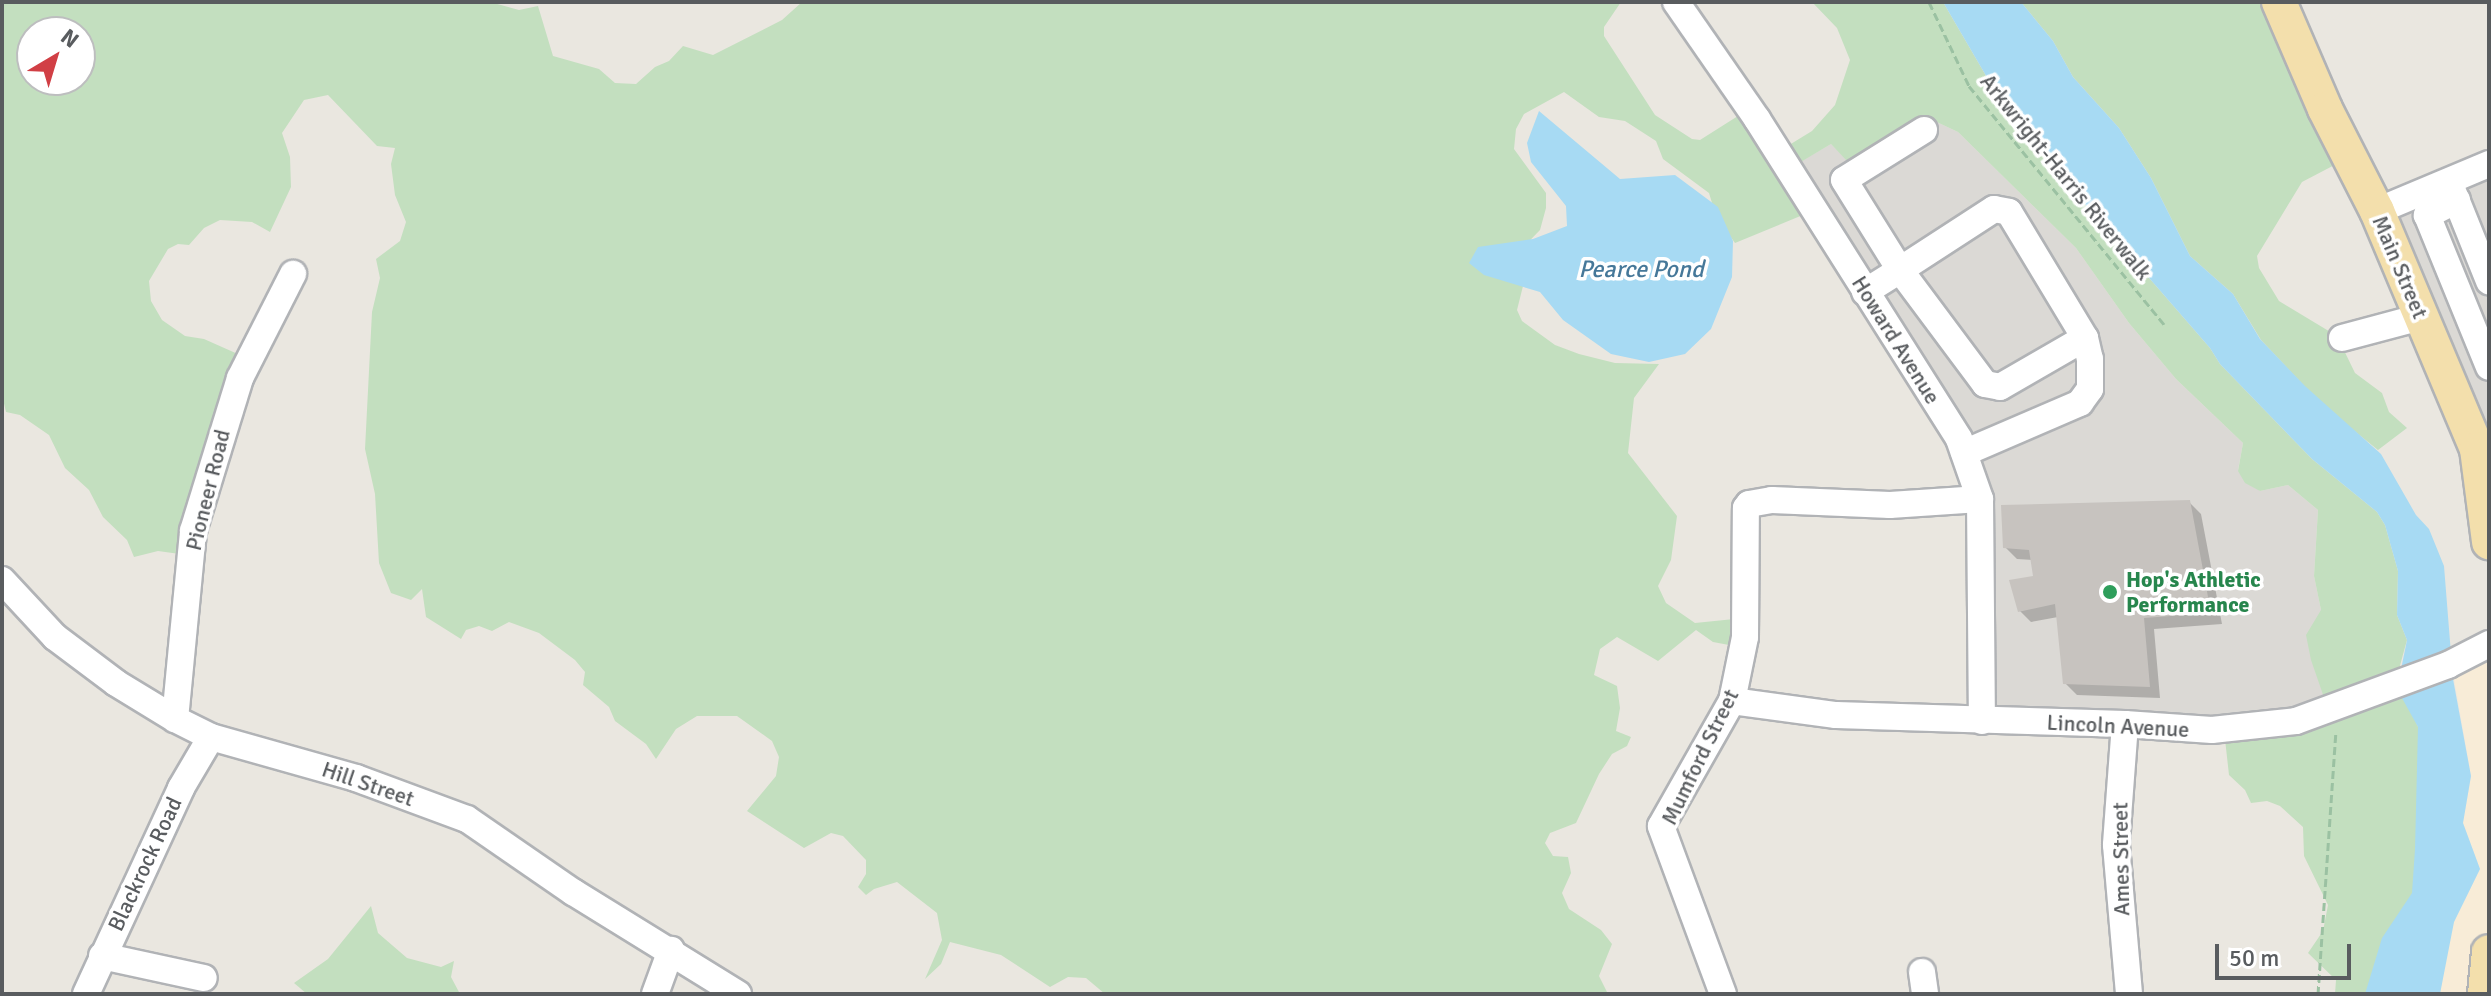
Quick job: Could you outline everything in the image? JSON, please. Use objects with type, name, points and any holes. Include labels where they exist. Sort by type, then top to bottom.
[{"type":"main road","name":"Main Street","points":[[2279,2],[2325,109],[2377,211],[2421,317],[2483,447],[2489,542]]},
{"type":"main road","points":[[2485,994],[2489,952]]},
{"type":"street","name":"Howard Avenue","points":[[1676,2],[1757,119],[1959,439],[1980,499],[1982,721]]},
{"type":"street","points":[[1924,130],[1844,180],[1900,270],[1985,384],[2000,387],[2085,338]]},
{"type":"street","points":[[2489,164],[2427,215],[2489,367]]},
{"type":"street","points":[[2377,211],[2453,192]]},
{"type":"street","points":[[2453,192],[2489,281]]},
{"type":"street","points":[[1865,292],[1994,209],[2009,212],[2085,338],[2090,359],[2090,389],[2080,403],[1964,453]]},
{"type":"street","name":"Pioneer Road","points":[[175,719],[193,531],[240,378],[293,274]]},
{"type":"street","points":[[2342,338],[2421,317]]},
{"type":"street","name":"Mumford Street","points":[[1723,994],[1661,826],[1732,701],[1745,637],[1743,540],[1749,504],[1772,500],[1890,505],[1980,499]]},
{"type":"street","name":"Hill Street","points":[[2,580],[55,637],[116,683],[175,719],[211,737],[356,778],[467,819],[573,892],[738,994]]},
{"type":"street","name":"Lincoln Avenue","points":[[1732,701],[1836,715],[2125,724],[2212,730],[2296,721],[2394,686],[2483,647]]},
{"type":"street","name":"Ames Street","points":[[2125,724],[2116,845],[2129,994]]},
{"type":"street","name":"Blackrock Road","points":[[86,994],[181,788],[211,737]]},
{"type":"street","points":[[655,994],[671,950]]},
{"type":"street","points":[[102,956],[204,978]]},
{"type":"path","name":"Arkwright-Harris Riverwalk","points":[[1929,2],[1969,86],[2164,324]]},
{"type":"path","points":[[2318,994],[2329,799],[2339,706]]},
{"type":"shaded area","points":[[1926,117],[1958,132],[2076,248],[2129,323],[2176,379],[2243,443],[2238,470],[2260,491],[2288,485],[2318,510],[2314,576],[2321,610],[2329,709],[2313,716],[1990,720],[1981,495],[1793,166],[1831,144],[1848,161]]},
{"type":"shaded area","points":[[2489,165],[2489,549],[2459,415],[2375,221]]},
{"type":"shaded area","points":[[2489,647],[2489,994],[2435,994],[2454,922],[2480,869],[2463,823],[2471,776],[2451,662]]},
{"type":"green space","points":[[2,2],[490,2],[519,10],[538,6],[553,56],[599,69],[615,83],[636,84],[655,67],[669,61],[683,46],[713,55],[782,20],[802,2],[1621,2],[1604,27],[1604,36],[1655,115],[1692,139],[1700,140],[1749,109],[1781,150],[1812,131],[1835,105],[1850,60],[1837,28],[1812,2],[1943,2],[1999,98],[2057,172],[2210,348],[2220,364],[2312,459],[2377,512],[2385,525],[2398,571],[2397,615],[2407,640],[2396,680],[2420,731],[2430,857],[2365,994],[2335,994],[2336,980],[2308,953],[2323,931],[2328,905],[2304,856],[2303,827],[2280,806],[2267,801],[2251,803],[2245,790],[2229,775],[2224,730],[2328,709],[2306,635],[2321,610],[2314,576],[2318,510],[2288,485],[2260,491],[2245,483],[2238,471],[2243,443],[2176,379],[2129,323],[2076,248],[1958,132],[1926,117],[1847,161],[1831,144],[1794,166],[1815,210],[1735,243],[1716,216],[1709,193],[1663,159],[1656,141],[1625,121],[1599,117],[1564,92],[1524,114],[1516,129],[1514,149],[1546,193],[1546,208],[1540,230],[1513,258],[1523,286],[1517,310],[1522,321],[1555,345],[1579,354],[1615,363],[1659,364],[1634,398],[1628,453],[1677,516],[1671,560],[1658,586],[1666,603],[1695,623],[1744,618],[1745,648],[1713,642],[1696,630],[1658,661],[1617,637],[1600,649],[1594,675],[1617,686],[1620,708],[1616,731],[1631,737],[1627,746],[1612,754],[1599,774],[1576,823],[1550,833],[1545,843],[1553,856],[1568,857],[1571,873],[1562,893],[1569,909],[1601,930],[1612,944],[1599,976],[1608,994],[1105,994],[1086,978],[1068,977],[1050,987],[1001,955],[950,942],[941,964],[925,979],[942,940],[937,913],[897,882],[874,889],[866,895],[858,887],[866,874],[866,860],[843,836],[831,833],[804,848],[747,811],[776,776],[779,757],[772,741],[737,716],[697,716],[676,729],[656,759],[646,744],[615,721],[609,707],[583,685],[585,672],[575,660],[539,633],[509,622],[492,631],[479,626],[466,630],[461,639],[426,617],[422,589],[411,600],[391,593],[379,563],[375,494],[365,449],[372,312],[380,278],[376,259],[400,241],[406,222],[395,195],[391,164],[395,148],[377,146],[328,95],[304,100],[282,133],[290,157],[291,187],[270,232],[252,222],[220,220],[204,228],[189,245],[178,244],[168,249],[149,281],[151,301],[162,320],[185,336],[204,339],[249,359],[187,555],[158,551],[134,557],[127,540],[103,517],[89,490],[65,468],[49,435],[20,415],[6,412],[2,395]]},
{"type":"green space","points":[[2021,2],[2281,2],[2346,159],[2302,182],[2257,256],[2259,268],[2279,301],[2337,336],[2355,373],[2382,393],[2389,412],[2407,428],[2378,450],[2321,404],[2261,340],[2233,294],[2190,256],[2151,178],[2119,128],[2073,77],[2053,41]]},
{"type":"green space","points":[[371,906],[378,933],[407,958],[441,967],[454,961],[451,977],[460,994],[307,994],[294,983],[328,959]]},
{"type":"water","points":[[1943,2],[2021,2],[2053,41],[2073,77],[2119,128],[2151,178],[2190,256],[2233,294],[2260,339],[2305,386],[2381,454],[2416,515],[2429,529],[2444,566],[2453,679],[2471,776],[2463,823],[2480,869],[2454,922],[2440,994],[2365,994],[2382,938],[2412,893],[2415,849],[2418,727],[2397,689],[2407,640],[2397,615],[2398,571],[2385,525],[2377,512],[2312,459],[2220,364],[2210,348],[2057,172],[1999,98]]},
{"type":"water","name":"Pearce Pond","points":[[1539,111],[1620,179],[1675,175],[1718,207],[1733,241],[1732,277],[1711,329],[1685,354],[1649,362],[1611,354],[1563,320],[1540,292],[1484,275],[1469,263],[1478,247],[1533,239],[1567,226],[1566,206],[1531,162],[1527,143]]},
{"type":"building","name":"Hop's Athletic Performance","points":[[2190,500],[2211,613],[2144,618],[2150,687],[2063,684],[2055,604],[2018,612],[2009,580],[2033,576],[2029,550],[2003,548],[2001,505]]},
{"type":"place","name":"Hop's Athletic Performance","points":[[2110,592]]}]
